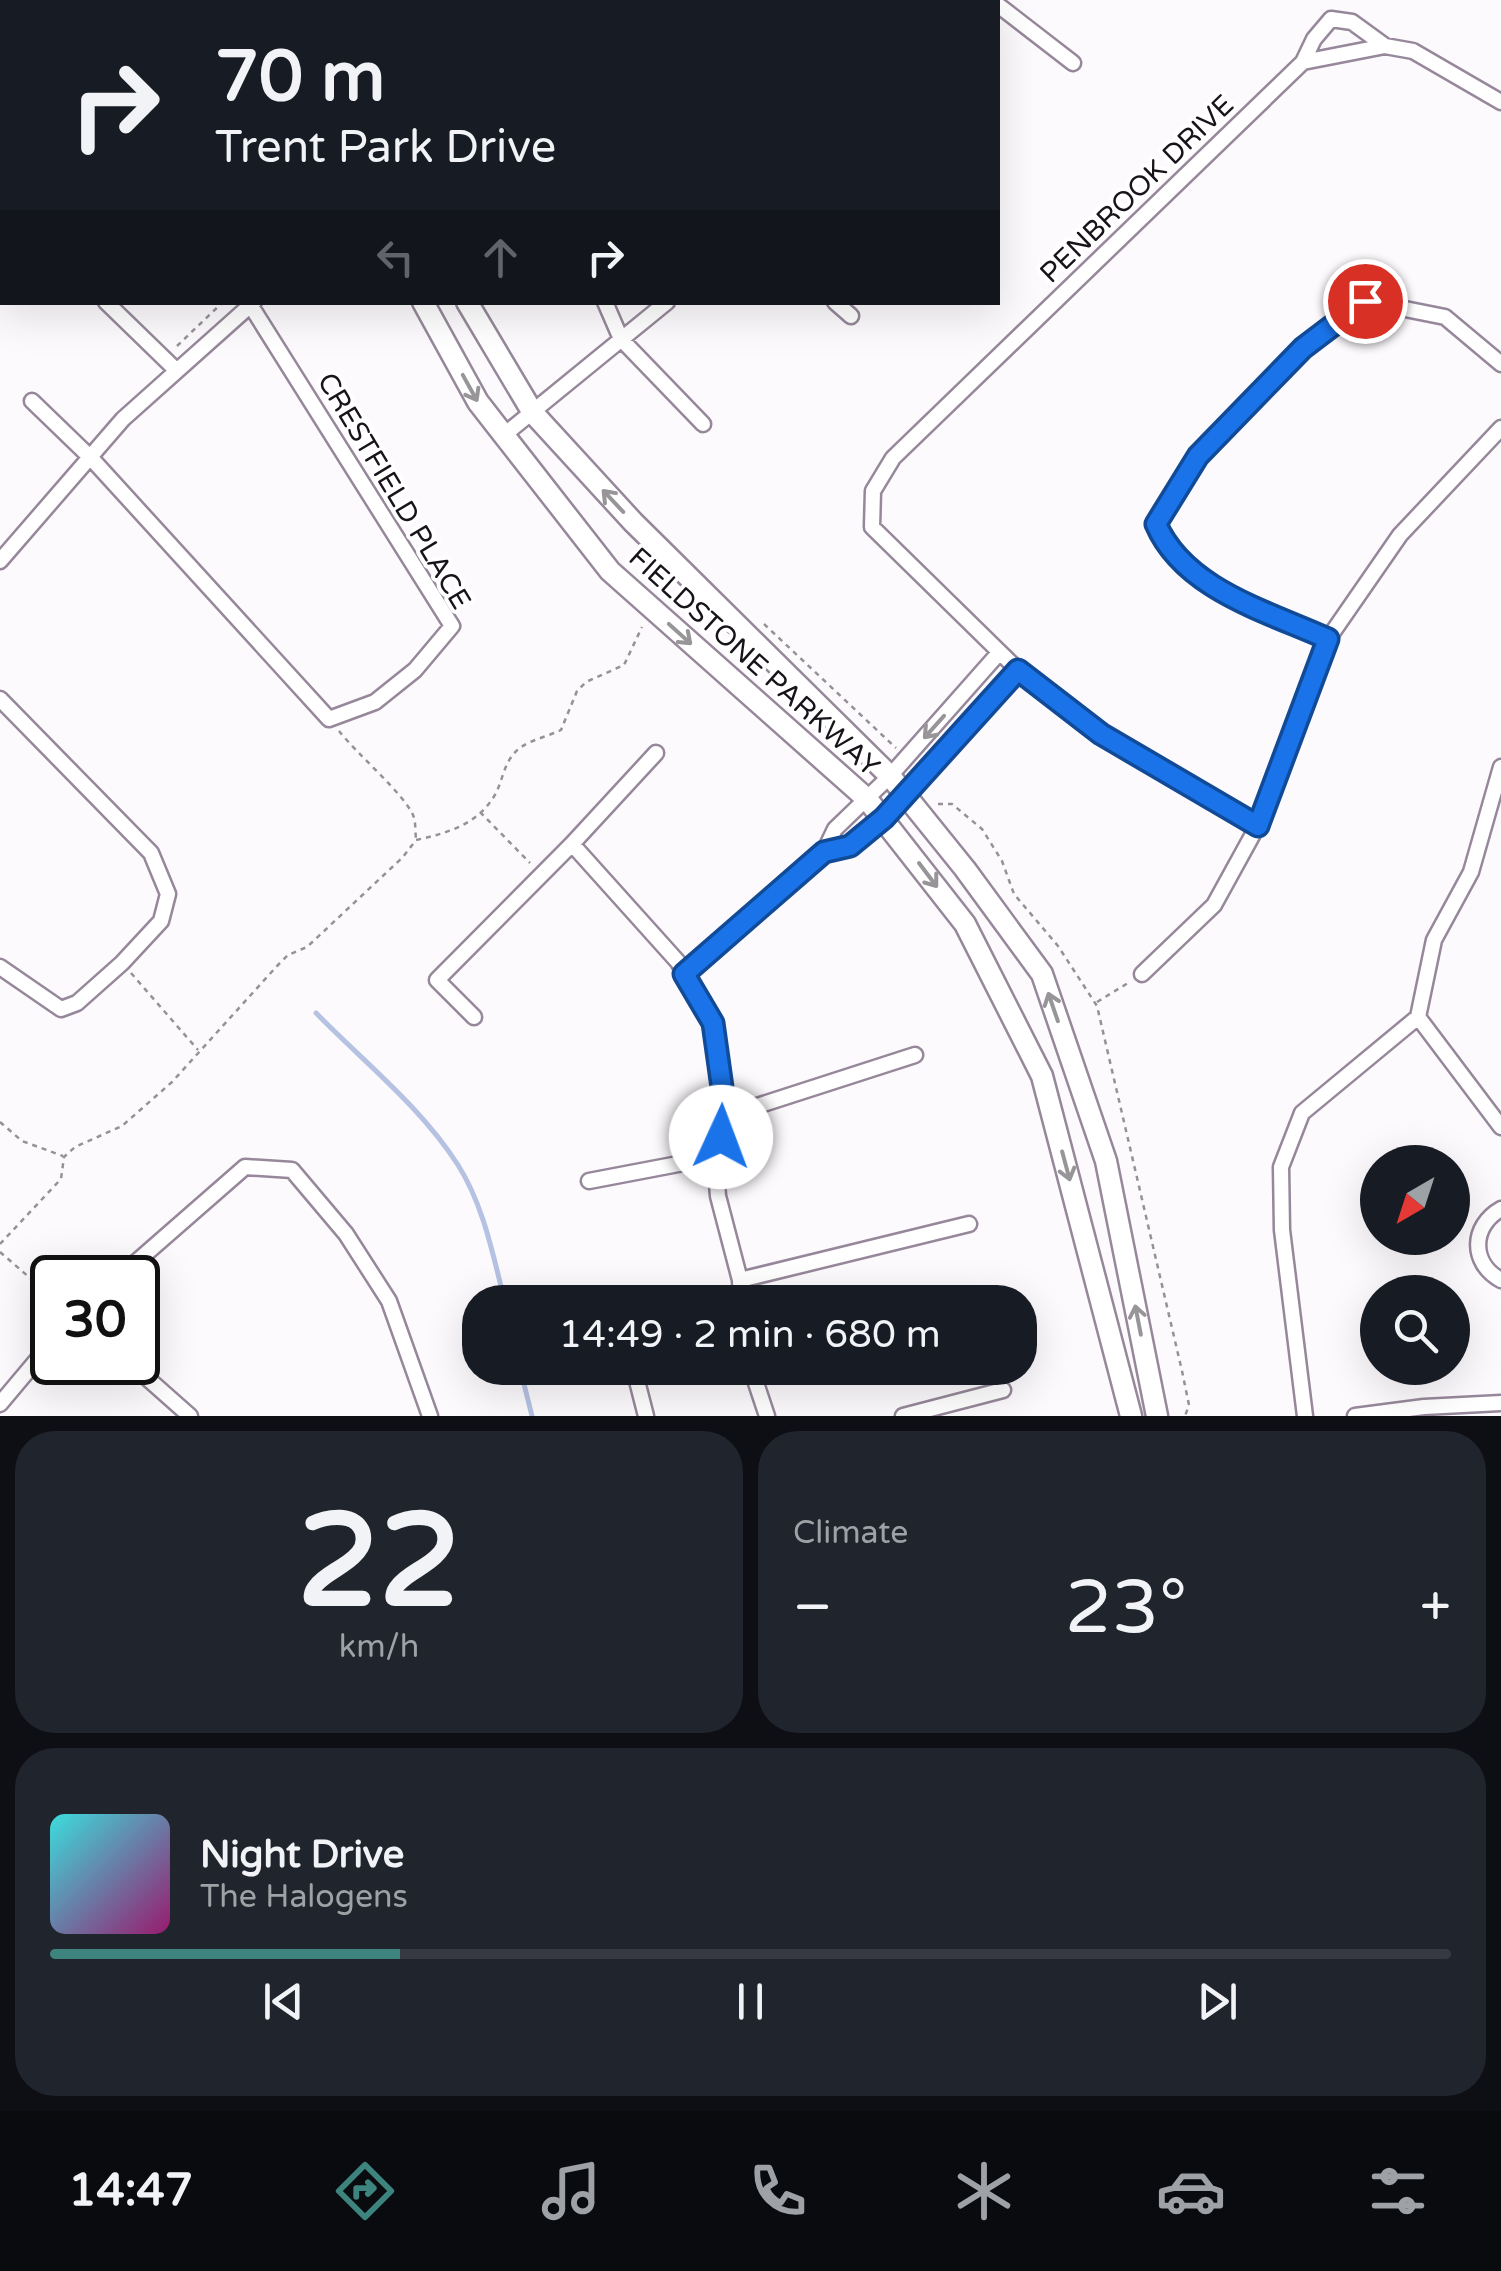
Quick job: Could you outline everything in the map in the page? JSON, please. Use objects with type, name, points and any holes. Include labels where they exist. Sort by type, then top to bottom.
[{"type":"street","points":[[1000,9],[1073,63]]},
{"type":"street","name":"PENBROOK DRIVE","points":[[1258,826],[1101,734],[998,654],[872,527],[873,491],[893,458],[1303,62],[1314,39],[1331,19],[1352,22],[1386,46],[1413,51],[1501,102]]},
{"type":"street","points":[[1303,62],[1386,46]]},
{"type":"street","points":[[1328,639],[1212,587],[1166,547],[1156,524],[1198,456],[1303,348],[1365,301],[1445,317],[1501,364]]},
{"type":"street","points":[[109,305],[176,370]]},
{"type":"street","points":[[0,562],[123,419],[252,305]]},
{"type":"street","name":"CRESTFIELD PLACE","points":[[254,305],[452,626],[415,670],[375,702],[329,719]]},
{"type":"street","name":"FIELDSTONE PARKWAY","points":[[425,305],[478,402],[610,571],[866,799],[965,924],[1042,1076],[1131,1416]]},
{"type":"street","name":"FIELDSTONE PARKWAY","points":[[469,305],[532,413],[633,522],[890,776],[1042,974],[1106,1161],[1157,1416]]},
{"type":"street","points":[[606,305],[621,338],[703,424]]},
{"type":"street","points":[[504,435],[662,305]]},
{"type":"street","points":[[838,305],[851,316]]},
{"type":"street","points":[[32,402],[91,458],[329,719]]},
{"type":"street","points":[[1142,974],[1214,906],[1258,826],[1328,639],[1400,535],[1501,428]]},
{"type":"street","points":[[684,974],[824,852],[835,829],[890,776],[998,654]]},
{"type":"street","points":[[824,852],[850,846],[884,818],[1018,670]]},
{"type":"street","points":[[0,698],[150,853],[168,894],[161,921],[122,963],[76,1003],[61,1009],[0,967]]},
{"type":"street","points":[[474,1017],[436,980],[656,754]]},
{"type":"street","points":[[1306,1416],[1282,1230],[1281,1166],[1302,1113],[1418,1017],[1434,940],[1471,872],[1501,767]]},
{"type":"street","points":[[572,844],[678,962],[713,1023],[726,1116],[716,1157],[718,1196],[740,1285]]},
{"type":"street","points":[[1418,1017],[1501,1127]]},
{"type":"street","points":[[726,1116],[914,1055]]},
{"type":"street","points":[[589,1182],[716,1157]]},
{"type":"street","points":[[144,1255],[245,1167],[292,1170],[346,1234],[389,1302],[430,1416]]},
{"type":"street","points":[[1501,1209],[1487,1218],[1477,1242],[1484,1266],[1501,1280]]},
{"type":"street","points":[[740,1280],[970,1224]]},
{"type":"street","points":[[0,1404],[30,1368]]},
{"type":"street","points":[[154,1385],[190,1416]]},
{"type":"street","points":[[638,1385],[646,1416]]},
{"type":"street","points":[[757,1385],[767,1416]]},
{"type":"street","points":[[903,1416],[1003,1390]]},
{"type":"street","points":[[1355,1416],[1424,1407],[1501,1404]]},
{"type":"path","points":[[164,358],[220,305]]},
{"type":"path","points":[[0,1244],[61,1180],[64,1157],[75,1147],[122,1126],[172,1082],[277,966],[308,947],[416,840],[452,833],[480,812],[494,797],[511,756],[525,744],[561,730],[577,690],[624,665],[644,625]]},
{"type":"path","points":[[329,719],[414,816],[416,840]]},
{"type":"path","points":[[480,812],[541,875]]},
{"type":"path","points":[[122,963],[199,1052]]},
{"type":"path","points":[[1096,1003],[1142,974]]},
{"type":"path","points":[[0,1122],[22,1141],[64,1157]]},
{"type":"path","points":[[0,1252],[30,1278]]},
{"type":"waterway","points":[[316,1013],[409,1104],[458,1165],[481,1214],[501,1285]]},
{"type":"waterway","points":[[524,1385],[532,1416]]},
{"type":"route","points":[[721,1137],[726,1116],[713,1023],[684,974],[824,852],[850,846],[884,818],[1018,670],[1101,734],[1258,826],[1328,639],[1212,587],[1166,547],[1156,524],[1198,456],[1303,348],[1365,301]]}]
